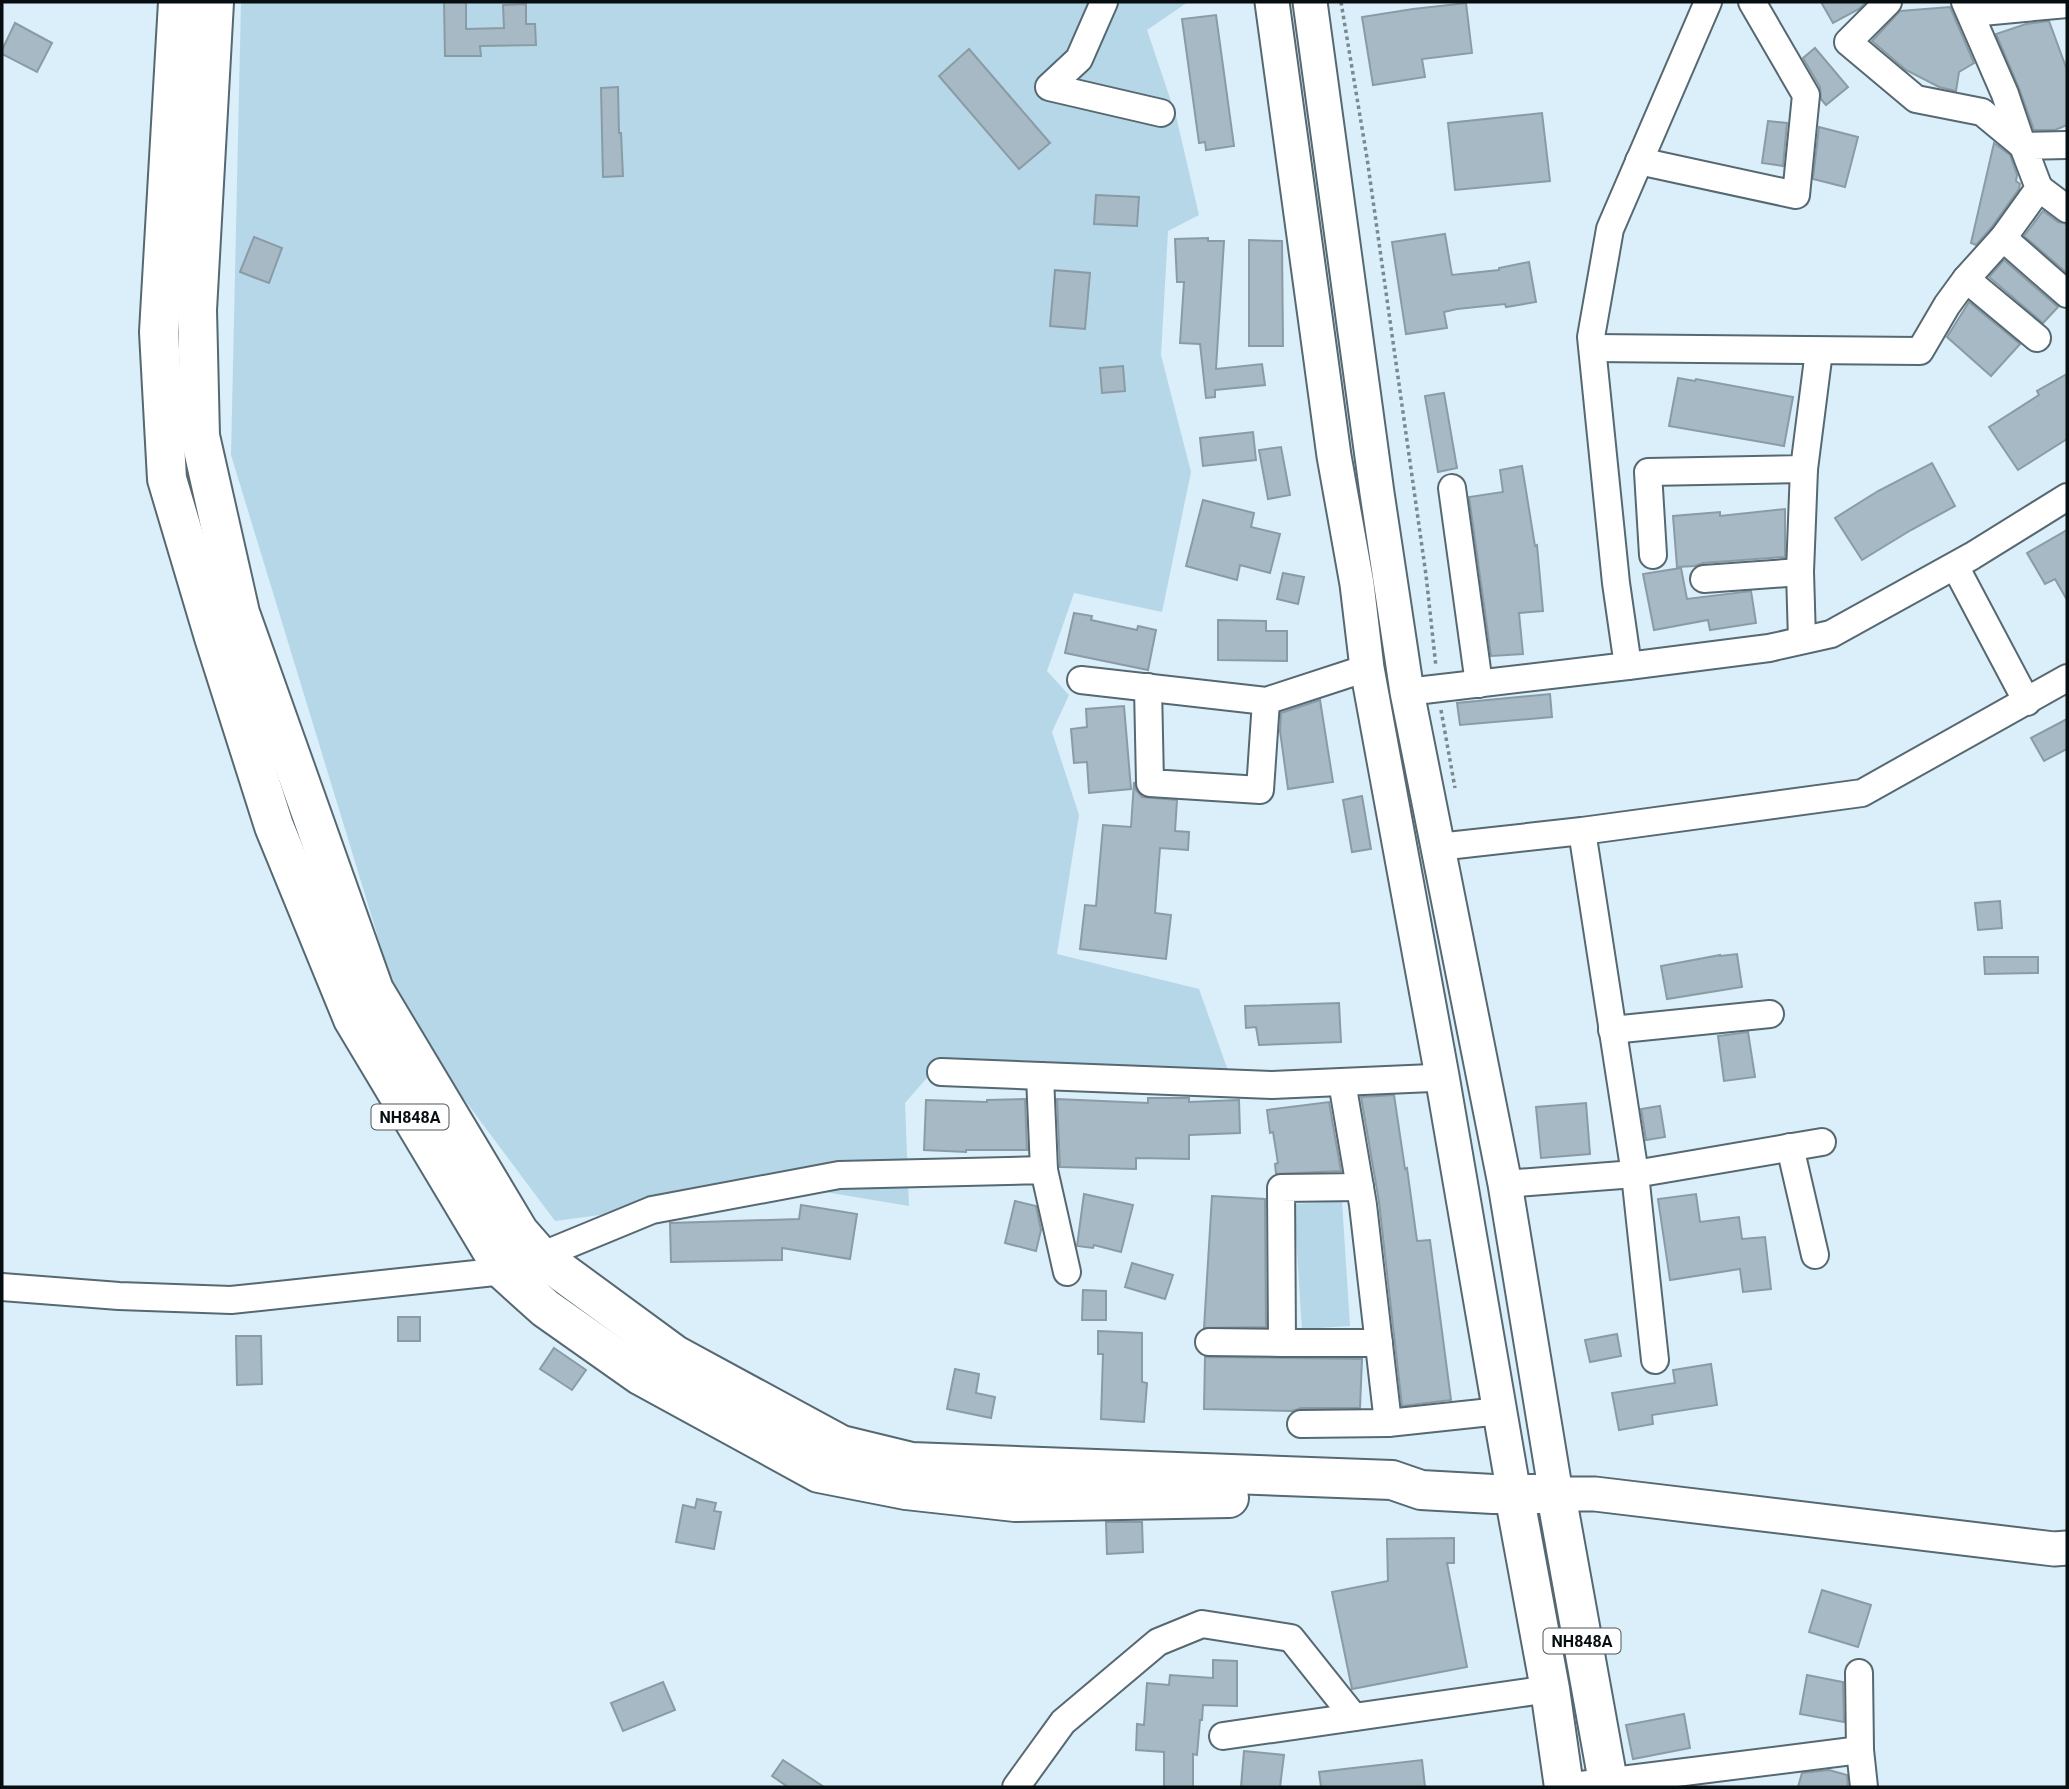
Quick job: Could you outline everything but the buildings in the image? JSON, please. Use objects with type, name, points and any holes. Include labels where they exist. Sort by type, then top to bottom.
[{"type":"highway","name":"NH848A","points":[[178,2],[159,332],[167,479],[274,826],[353,1019],[504,1271],[545,1308],[640,1375],[819,1473],[906,1490],[1015,1502],[1238,1498],[1394,1500],[1421,1490]]},
{"type":"highway","name":"NH848A","points":[[214,2],[197,310],[200,436],[240,613],[374,990],[519,1232],[540,1256],[676,1355],[841,1445],[911,1462],[1392,1480],[1421,1490],[1514,1494],[1550,1689],[1564,1787]]},
{"type":"highway","points":[[1514,1494],[1556,1494]]},
{"type":"highway","name":"NH848A","points":[[1556,1494],[1609,1785]]},
{"type":"main road","points":[[1272,2],[1334,456],[1357,584],[1370,682],[1514,1494]]},
{"type":"main road","points":[[1310,2],[1377,493],[1423,691],[1438,847],[1505,1184],[1556,1494],[1595,1494],[2054,1549],[2067,1548]]},
{"type":"main road","points":[[1370,682],[1423,691]]},
{"type":"street","points":[[1104,2],[1079,60],[1049,87],[1161,113]]},
{"type":"street","points":[[1628,666],[1616,583],[1591,337],[1610,229],[1708,2]]},
{"type":"street","points":[[1639,161],[1796,195],[1806,95],[1752,2]]},
{"type":"street","points":[[1888,2],[1848,42],[1916,99],[1982,111],[2023,146],[2067,145]]},
{"type":"street","points":[[2067,4],[1968,7],[2005,94],[2039,188],[2067,209]]},
{"type":"street","points":[[1592,348],[1920,351],[1947,305],[2003,238],[2039,188]]},
{"type":"street","points":[[2003,238],[2067,294]]},
{"type":"street","points":[[1966,279],[2037,338]]},
{"type":"street","points":[[1802,640],[1800,572],[1804,469],[1819,351]]},
{"type":"street","points":[[1653,555],[1648,472],[1804,469]]},
{"type":"street","points":[[1452,488],[1479,684]]},
{"type":"street","points":[[1423,691],[1769,648],[1830,634],[1955,566],[2067,497]]},
{"type":"street","points":[[1955,566],[2027,702]]},
{"type":"street","points":[[1704,579],[1800,572]]},
{"type":"street","points":[[1438,847],[1582,831],[1862,793],[2067,678]]},
{"type":"street","points":[[1081,680],[1266,701],[1370,682]]},
{"type":"street","points":[[1147,687],[1150,783],[1260,790],[1266,701]]},
{"type":"street","points":[[1582,831],[1634,1174],[1655,1360]]},
{"type":"street","points":[[1612,1030],[1770,1014]]},
{"type":"street","points":[[941,1072],[1272,1085],[1442,1076]]},
{"type":"street","points":[[1040,1076],[1045,1170],[1067,1272]]},
{"type":"street","points":[[1342,1082],[1360,1187],[1388,1423]]},
{"type":"street","points":[[1505,1184],[1634,1174],[1822,1142]]},
{"type":"street","points":[[1790,1147],[1815,1255]]},
{"type":"street","points":[[2,1287],[118,1296],[231,1300],[504,1271],[652,1210],[839,1175],[1045,1170]]},
{"type":"street","points":[[1282,1343],[1281,1188],[1360,1187]]},
{"type":"street","points":[[1209,1342],[1379,1343]]},
{"type":"street","points":[[1301,1424],[1388,1423],[1500,1411]]},
{"type":"street","points":[[1016,1787],[1063,1722],[1158,1642],[1202,1624],[1291,1638],[1354,1717]]},
{"type":"street","points":[[1859,1673],[1860,1750],[1864,1787]]},
{"type":"street","points":[[1223,1736],[1550,1689]]},
{"type":"street","points":[[1564,1787],[1609,1785],[1860,1750]]},
{"type":"path","points":[[1341,2],[1367,158],[1426,575],[1423,691],[1456,792]]},
{"type":"shaded area","points":[[241,2],[1188,2],[1147,30],[1176,116],[1199,215],[1168,231],[1161,355],[1191,472],[1162,612],[1074,593],[1047,671],[1069,695],[1052,732],[1079,815],[1057,954],[1199,989],[1231,1079],[932,1072],[905,1103],[909,1206],[801,1188],[555,1221],[402,1016],[231,455]]},
{"type":"shaded area","points":[[1342,1201],[1350,1326],[1302,1329],[1294,1204]]}]
